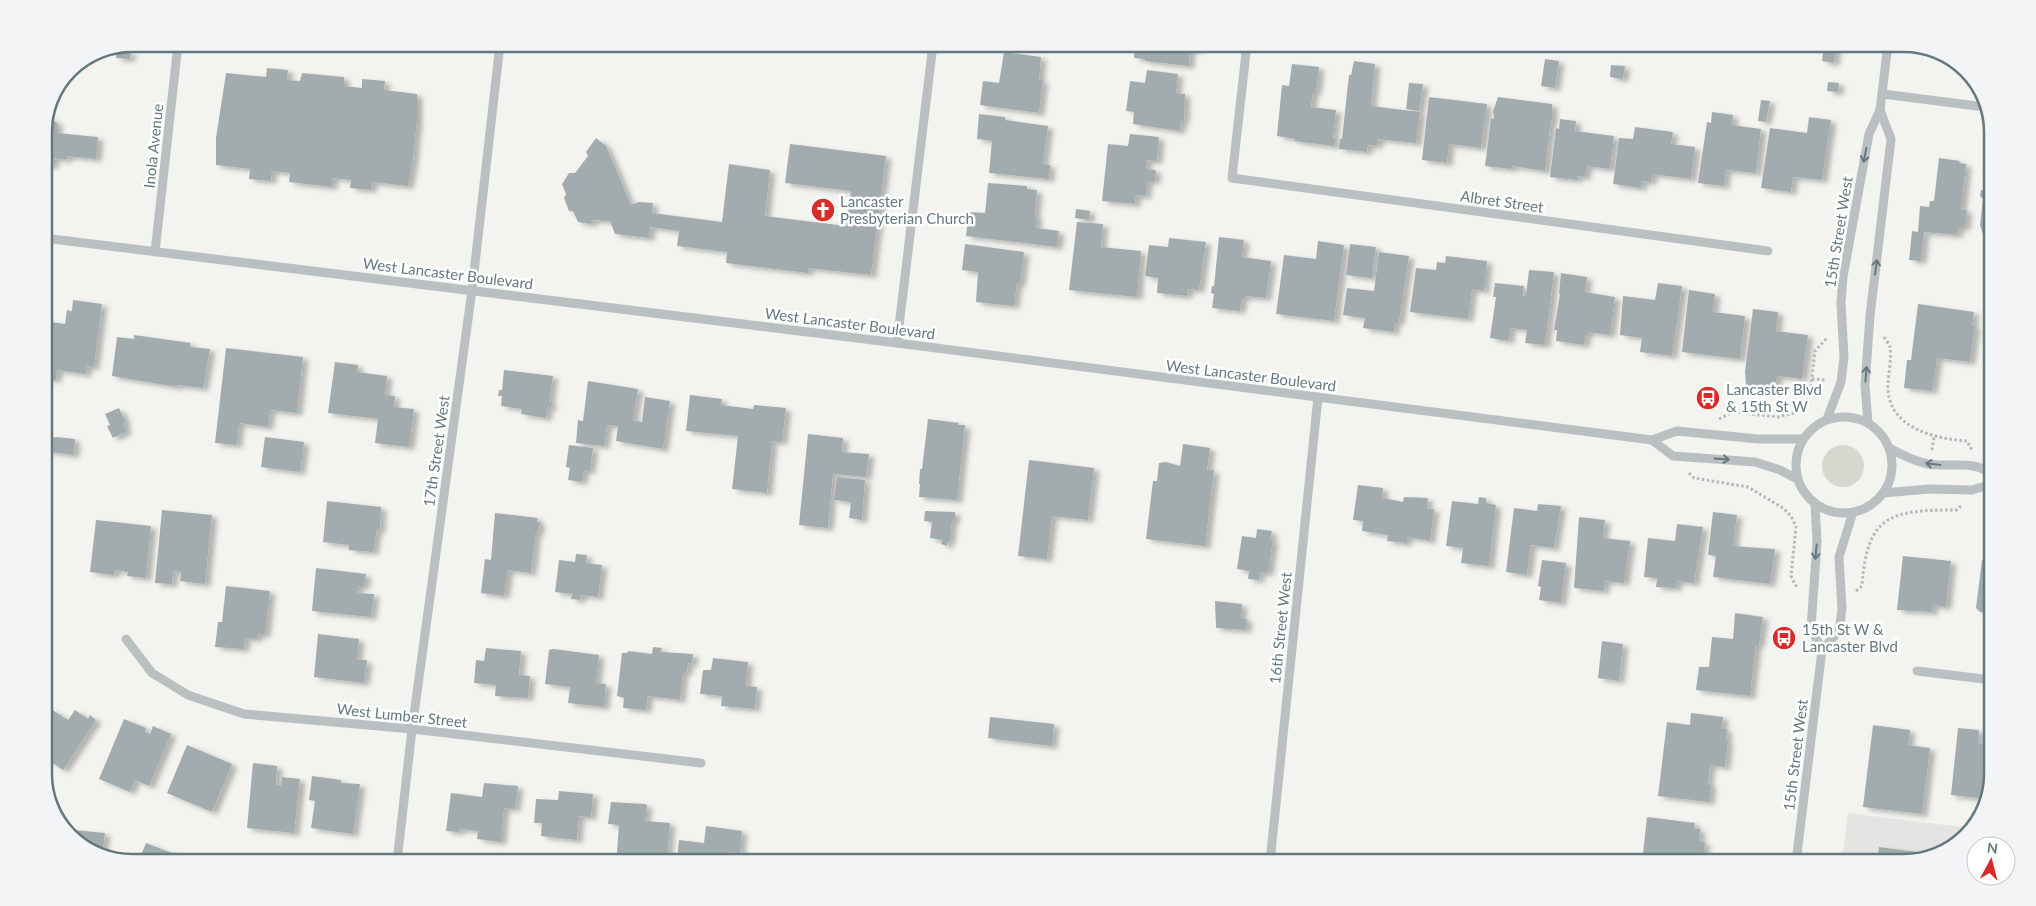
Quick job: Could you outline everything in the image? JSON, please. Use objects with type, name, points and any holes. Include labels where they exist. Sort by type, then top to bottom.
[{"type":"street","name":"Inola Avenue","points":[[155,252],[177,52]]},
{"type":"street","name":"17th Street West","points":[[398,854],[412,729],[472,290],[499,52]]},
{"type":"street","points":[[897,343],[932,52]]},
{"type":"street","name":"Albret Street","points":[[1246,52],[1232,178],[1768,251]]},
{"type":"street","name":"15th Street West","points":[[1827,420],[1841,382],[1844,357],[1841,303],[1843,277],[1869,134],[1880,110],[1887,52]]},
{"type":"street","points":[[1883,94],[1979,106]]},
{"type":"street","points":[[1868,423],[1865,385],[1870,316],[1891,139],[1880,110]]},
{"type":"street","name":"West Lancaster Boulevard","points":[[53,239],[897,343],[1652,440],[1677,431],[1758,438],[1802,439]]},
{"type":"street","name":"16th Street West","points":[[1271,854],[1318,397]]},
{"type":"street","points":[[1841,416],[1855,418],[1868,423],[1884,439],[1889,448],[1892,463],[1890,479],[1883,493],[1863,509],[1852,512],[1827,510],[1808,497],[1797,478],[1795,467],[1797,452],[1802,439],[1817,424],[1841,416]]},
{"type":"street","name":"West Lancaster Boulevard","points":[[1652,440],[1673,456],[1755,462],[1797,478]]},
{"type":"street","points":[[1889,448],[1919,462],[1940,465],[1981,466],[1984,468]]},
{"type":"street","points":[[1883,493],[1929,489],[1972,490],[1984,487]]},
{"type":"street","points":[[1815,503],[1817,542],[1811,628],[1822,650],[1839,631],[1842,609],[1839,557],[1852,512]]},
{"type":"street","name":"West Lumber Street","points":[[126,639],[152,673],[188,695],[244,714],[412,729],[701,763]]},
{"type":"street","name":"15th Street West","points":[[1797,854],[1822,650]]},
{"type":"street","points":[[1917,671],[1984,679]]},
{"type":"path","points":[[1890,347],[1888,386],[1889,399],[1893,409],[1909,425],[1922,433],[1968,441]]},
{"type":"path","points":[[1733,412],[1778,417],[1794,413],[1805,404],[1810,393],[1815,351]]},
{"type":"path","points":[[1812,379],[1832,381]]},
{"type":"path","points":[[1931,454],[1934,436]]},
{"type":"path","points":[[1694,478],[1748,487],[1783,508],[1791,516],[1796,527],[1791,576]]},
{"type":"path","points":[[1748,487],[1750,480]]},
{"type":"path","points":[[1862,586],[1864,562],[1870,538],[1883,522],[1899,515],[1931,510],[1957,510]]},
{"type":"path","points":[[1857,560],[1864,562]]},
{"type":"shaded area","points":[[1847,445],[1855,448],[1861,454],[1864,466],[1861,478],[1855,484],[1839,487],[1831,484],[1825,478],[1822,462],[1825,454],[1831,448]]},
{"type":"shaded area","points":[[1848,813],[1963,827],[1948,840],[1924,851],[1903,854],[1843,854]]},
{"type":"building","points":[[131,52],[130,59],[116,58],[116,54]]},
{"type":"building","points":[[1004,52],[1041,57],[1039,80],[1043,80],[1039,113],[980,105],[983,81],[999,83]]},
{"type":"building","points":[[1134,52],[1190,52],[1189,66],[1134,58]]},
{"type":"building","points":[[1823,52],[1835,52],[1834,63],[1822,61]]},
{"type":"building","points":[[1545,59],[1559,61],[1555,88],[1541,86]]},
{"type":"building","points":[[1354,61],[1375,64],[1371,106],[1420,112],[1416,143],[1378,139],[1377,146],[1368,145],[1367,152],[1339,149],[1340,139],[1342,139],[1349,75],[1351,75]]},
{"type":"building","points":[[1292,64],[1319,67],[1316,92],[1313,92],[1311,107],[1336,110],[1334,146],[1294,141],[1295,139],[1277,136],[1282,85],[1289,86]]},
{"type":"building","points":[[1611,65],[1625,66],[1623,79],[1610,77]]},
{"type":"building","points":[[267,68],[288,70],[287,80],[300,81],[302,73],[344,77],[344,86],[362,88],[362,79],[385,81],[384,90],[417,94],[417,120],[408,186],[372,182],[371,190],[350,188],[351,180],[333,178],[332,187],[289,182],[290,173],[272,171],[271,181],[249,179],[250,169],[216,165],[216,138],[226,73],[266,77]]},
{"type":"building","points":[[1147,70],[1178,74],[1176,93],[1185,94],[1184,122],[1181,121],[1180,131],[1133,124],[1134,112],[1126,111],[1130,81],[1145,83]]},
{"type":"building","points":[[1828,82],[1839,83],[1838,92],[1827,91]]},
{"type":"building","points":[[1409,83],[1423,84],[1419,111],[1406,109]]},
{"type":"building","points":[[1429,97],[1487,104],[1481,148],[1449,144],[1447,163],[1422,160]]},
{"type":"building","points":[[1498,97],[1552,104],[1545,171],[1512,166],[1511,169],[1485,166],[1491,118],[1494,119],[1493,111]]},
{"type":"building","points":[[1761,100],[1770,101],[1766,122],[1758,121]]},
{"type":"building","points":[[1712,112],[1733,115],[1732,125],[1761,129],[1756,173],[1726,170],[1724,186],[1698,183],[1707,122],[1711,123]]},
{"type":"building","points":[[979,114],[1048,126],[1043,164],[1050,165],[1049,179],[989,173],[992,141],[977,139]]},
{"type":"building","points":[[1809,117],[1831,120],[1822,180],[1793,177],[1791,192],[1761,188],[1770,128],[1807,133]]},
{"type":"building","points":[[1560,119],[1576,121],[1575,131],[1614,136],[1610,169],[1587,166],[1585,177],[1577,176],[1577,180],[1550,177],[1556,128],[1559,129]]},
{"type":"building","points":[[54,121],[57,123],[57,133],[98,137],[96,159],[67,156],[66,160],[54,158],[53,166]]},
{"type":"building","points":[[1635,127],[1673,132],[1671,144],[1695,147],[1691,179],[1652,174],[1651,182],[1642,181],[1641,188],[1613,184],[1619,138],[1633,139]]},
{"type":"building","points":[[1130,134],[1159,137],[1157,161],[1147,160],[1146,169],[1156,170],[1155,181],[1147,181],[1146,196],[1136,195],[1135,204],[1102,201],[1108,144],[1128,146]]},
{"type":"building","points":[[596,138],[606,146],[631,205],[638,202],[653,203],[652,213],[722,222],[729,164],[770,170],[765,216],[846,226],[851,191],[785,183],[790,144],[886,156],[871,275],[808,268],[808,273],[726,263],[727,252],[677,246],[679,231],[650,227],[649,238],[615,234],[610,221],[593,220],[591,224],[578,222],[573,211],[569,211],[564,198],[566,194],[562,184],[569,173],[575,173],[588,156],[586,152]]},
{"type":"building","points":[[1939,158],[1960,161],[1959,163],[1966,164],[1961,210],[1967,210],[1965,227],[1959,227],[1957,235],[1924,232],[1921,261],[1909,260],[1912,231],[1918,232],[1920,206],[1929,207],[1930,201],[1934,201]]},
{"type":"building","points":[[988,183],[1027,186],[1027,189],[1037,190],[1036,228],[1059,231],[1057,247],[966,236],[969,212],[985,213]]},
{"type":"building","points":[[1981,190],[1983,190],[1983,235],[1980,225],[1983,199],[1980,196]]},
{"type":"building","points":[[1076,209],[1090,211],[1089,220],[1075,218]]},
{"type":"building","points":[[1077,222],[1103,224],[1101,247],[1141,251],[1137,297],[1069,290]]},
{"type":"building","points":[[1219,237],[1244,240],[1242,257],[1271,261],[1266,298],[1245,296],[1245,298],[1242,298],[1240,311],[1212,308],[1214,294],[1211,293],[1212,286],[1214,286]]},
{"type":"building","points":[[1169,238],[1206,242],[1199,290],[1188,289],[1187,296],[1157,293],[1158,278],[1145,276],[1149,245],[1168,247]]},
{"type":"building","points":[[1318,241],[1344,245],[1334,321],[1276,314],[1284,255],[1316,259]]},
{"type":"building","points":[[965,244],[1024,252],[1020,284],[1017,283],[1014,306],[976,302],[978,272],[962,270]]},
{"type":"building","points":[[1350,244],[1376,247],[1372,278],[1346,275]]},
{"type":"building","points":[[1379,252],[1409,256],[1399,322],[1395,322],[1394,332],[1363,328],[1365,318],[1343,315],[1347,288],[1374,291]]},
{"type":"building","points":[[1446,256],[1487,261],[1484,291],[1472,289],[1468,319],[1410,312],[1416,268],[1436,270],[1437,262],[1445,263]]},
{"type":"building","points":[[1529,270],[1554,272],[1545,345],[1525,343],[1527,330],[1510,328],[1509,341],[1490,338],[1496,297],[1493,297],[1495,283],[1524,286],[1523,296],[1526,296]]},
{"type":"building","points":[[1561,273],[1587,277],[1585,292],[1615,297],[1610,335],[1588,332],[1584,345],[1556,341],[1557,330],[1554,330],[1560,294]]},
{"type":"building","points":[[1658,283],[1682,286],[1672,356],[1640,352],[1642,338],[1620,335],[1623,296],[1655,300]]},
{"type":"building","points":[[1689,290],[1715,294],[1713,312],[1745,316],[1740,359],[1682,352]]},
{"type":"building","points":[[73,300],[102,304],[94,367],[87,366],[86,374],[57,370],[56,380],[53,380],[53,322],[65,324],[67,310],[72,311]]},
{"type":"building","points":[[1918,304],[1974,312],[1972,326],[1975,326],[1970,362],[1937,358],[1932,391],[1904,388],[1907,360],[1911,360]]},
{"type":"building","points":[[1753,309],[1778,312],[1776,331],[1808,335],[1802,379],[1778,376],[1774,388],[1746,385],[1745,372]]},
{"type":"building","points":[[134,335],[191,343],[190,347],[210,349],[203,388],[177,385],[177,387],[112,376],[117,337],[134,339]]},
{"type":"building","points":[[226,348],[303,357],[297,413],[270,410],[268,427],[239,423],[237,445],[215,443]]},
{"type":"building","points":[[335,362],[358,365],[357,372],[387,376],[385,395],[395,396],[394,407],[414,409],[409,447],[375,443],[378,419],[328,413]]},
{"type":"building","points":[[504,370],[553,376],[549,402],[552,402],[551,408],[548,407],[546,418],[521,414],[522,409],[501,406],[502,396],[498,396],[499,390],[502,390]]},
{"type":"building","points":[[588,381],[638,389],[633,420],[642,422],[645,397],[670,401],[663,449],[616,441],[618,426],[607,425],[604,446],[576,443],[578,420],[583,421]]},
{"type":"building","points":[[690,395],[722,399],[721,405],[753,409],[754,405],[786,408],[782,442],[772,441],[767,493],[732,489],[738,436],[686,431]]},
{"type":"building","points":[[119,408],[126,423],[123,424],[127,431],[113,438],[107,426],[110,425],[105,414]]},
{"type":"building","points":[[928,419],[965,425],[957,500],[919,497],[920,469],[922,469]]},
{"type":"building","points":[[808,434],[843,438],[842,452],[869,454],[866,477],[833,474],[828,528],[799,525]]},
{"type":"building","points":[[265,437],[304,442],[300,472],[261,467]]},
{"type":"building","points":[[53,438],[75,439],[74,455],[53,452]]},
{"type":"building","points":[[1183,444],[1210,448],[1207,470],[1214,470],[1205,546],[1146,539],[1153,481],[1157,481],[1159,463],[1166,462],[1180,466]]},
{"type":"building","points":[[569,445],[593,448],[590,471],[584,470],[582,482],[568,480],[570,468],[566,467]]},
{"type":"building","points":[[1029,460],[1094,468],[1088,520],[1052,516],[1047,559],[1018,556]]},
{"type":"building","points":[[837,477],[865,480],[862,520],[849,518],[851,502],[834,500]]},
{"type":"building","points":[[1358,485],[1383,488],[1382,500],[1383,498],[1403,502],[1404,497],[1428,498],[1427,508],[1434,509],[1430,541],[1407,537],[1407,543],[1387,541],[1388,535],[1362,531],[1363,521],[1353,520]]},
{"type":"building","points":[[1479,497],[1486,498],[1486,503],[1496,505],[1489,566],[1461,563],[1463,548],[1446,546],[1452,501],[1478,504]]},
{"type":"building","points":[[327,501],[381,507],[380,530],[377,529],[373,552],[349,550],[349,545],[323,542]]},
{"type":"building","points":[[1538,504],[1561,506],[1554,548],[1531,545],[1527,575],[1506,572],[1514,508],[1537,511]]},
{"type":"building","points":[[162,510],[212,515],[205,584],[180,581],[181,572],[173,571],[172,584],[155,583]]},
{"type":"building","points":[[925,511],[955,512],[955,520],[952,520],[950,541],[948,541],[947,546],[941,544],[942,540],[930,538],[932,522],[924,521]]},
{"type":"building","points":[[1713,512],[1737,515],[1733,546],[1775,549],[1770,584],[1713,577],[1716,556],[1708,555]]},
{"type":"building","points":[[495,513],[538,518],[537,522],[540,522],[538,533],[536,532],[531,573],[508,570],[504,596],[481,593],[485,559],[491,560]]},
{"type":"building","points":[[1579,517],[1605,520],[1603,538],[1630,541],[1624,583],[1605,581],[1604,591],[1574,588]]},
{"type":"building","points":[[96,520],[151,526],[146,578],[127,576],[128,572],[115,570],[114,575],[90,572]]},
{"type":"building","points":[[1677,524],[1703,527],[1694,583],[1677,581],[1676,588],[1656,587],[1657,578],[1644,577],[1648,538],[1675,541]]},
{"type":"building","points":[[1257,529],[1272,531],[1270,539],[1273,540],[1268,573],[1260,572],[1259,580],[1248,579],[1249,571],[1237,569],[1242,536],[1256,538]]},
{"type":"building","points":[[576,554],[587,555],[586,563],[602,565],[598,597],[581,595],[580,600],[571,599],[572,594],[555,592],[559,560],[575,562]]},
{"type":"building","points":[[1903,556],[1951,561],[1946,607],[1933,605],[1932,612],[1897,610]]},
{"type":"building","points":[[1542,560],[1566,563],[1561,603],[1539,600],[1541,587],[1538,586]]},
{"type":"building","points":[[1982,560],[1984,560],[1984,612],[1980,612],[1976,608]]},
{"type":"building","points":[[316,568],[366,574],[364,587],[358,586],[357,593],[374,594],[371,617],[312,611]]},
{"type":"building","points":[[226,586],[270,591],[265,635],[257,634],[257,639],[245,638],[244,649],[215,647],[218,622],[222,622]]},
{"type":"building","points":[[1215,601],[1242,604],[1241,618],[1247,619],[1246,630],[1216,628]]},
{"type":"building","points":[[1735,613],[1763,617],[1759,645],[1756,645],[1750,696],[1696,690],[1699,667],[1709,667],[1712,637],[1733,639]]},
{"type":"building","points":[[318,634],[359,639],[357,660],[367,660],[364,683],[314,677]]},
{"type":"building","points":[[1602,641],[1623,644],[1619,681],[1598,678]]},
{"type":"building","points":[[653,647],[662,648],[661,652],[693,654],[692,664],[688,663],[687,672],[683,672],[680,700],[648,696],[646,710],[623,708],[624,698],[617,696],[622,653],[629,651],[652,654]]},
{"type":"building","points":[[486,648],[521,651],[519,675],[530,676],[528,698],[495,696],[496,685],[474,683],[476,660],[484,661]]},
{"type":"building","points":[[549,650],[599,655],[596,683],[606,684],[604,707],[568,703],[570,687],[545,684]]},
{"type":"building","points":[[713,658],[748,662],[746,686],[757,687],[755,709],[721,706],[722,696],[700,694],[703,670],[711,670]]},
{"type":"building","points":[[53,710],[68,720],[75,710],[88,719],[90,715],[96,720],[63,770],[53,763]]},
{"type":"building","points":[[1691,713],[1723,717],[1722,729],[1727,729],[1726,741],[1728,741],[1725,767],[1710,765],[1708,784],[1711,785],[1709,802],[1658,796],[1667,722],[1690,725]]},
{"type":"building","points":[[990,717],[1054,724],[1052,746],[988,738]]},
{"type":"building","points":[[124,719],[146,728],[145,732],[150,734],[153,726],[171,734],[149,786],[135,780],[130,792],[99,779]]},
{"type":"building","points":[[1873,725],[1910,730],[1908,745],[1930,748],[1922,814],[1863,807]]},
{"type":"building","points":[[1958,728],[1979,730],[1978,743],[1984,744],[1984,773],[1979,798],[1951,795]]},
{"type":"building","points":[[187,745],[232,764],[212,812],[167,793]]},
{"type":"building","points":[[253,763],[277,766],[276,784],[281,785],[282,777],[300,779],[294,833],[247,828]]},
{"type":"building","points":[[312,776],[341,780],[341,783],[360,784],[353,834],[311,828],[315,801],[309,800]]},
{"type":"building","points":[[484,783],[518,786],[515,809],[504,808],[501,842],[477,839],[478,831],[460,829],[459,832],[446,831],[451,793],[482,797]]},
{"type":"building","points":[[559,791],[593,794],[591,817],[579,816],[577,840],[541,836],[542,823],[534,823],[536,799],[558,800]]},
{"type":"building","points":[[611,802],[647,805],[645,821],[670,823],[667,854],[617,853],[619,825],[608,824]]},
{"type":"building","points":[[1647,817],[1695,823],[1694,829],[1700,829],[1699,841],[1705,842],[1703,854],[1643,854]]},
{"type":"building","points":[[706,826],[742,831],[740,853],[678,854],[679,840],[704,843]]},
{"type":"building","points":[[76,830],[105,833],[103,847],[93,843]]},
{"type":"building","points":[[146,843],[174,854],[141,854]]},
{"type":"building","points":[[1879,847],[1918,852],[1903,854],[1878,854]]},
{"type":"place","name":"Lancaster Presbyterian Church","points":[[823,210]]},
{"type":"place","name":"Lancaster Blvd & 15th St W","points":[[1708,398]]},
{"type":"place","name":"15th St W & Lancaster Blvd","points":[[1784,638]]}]
